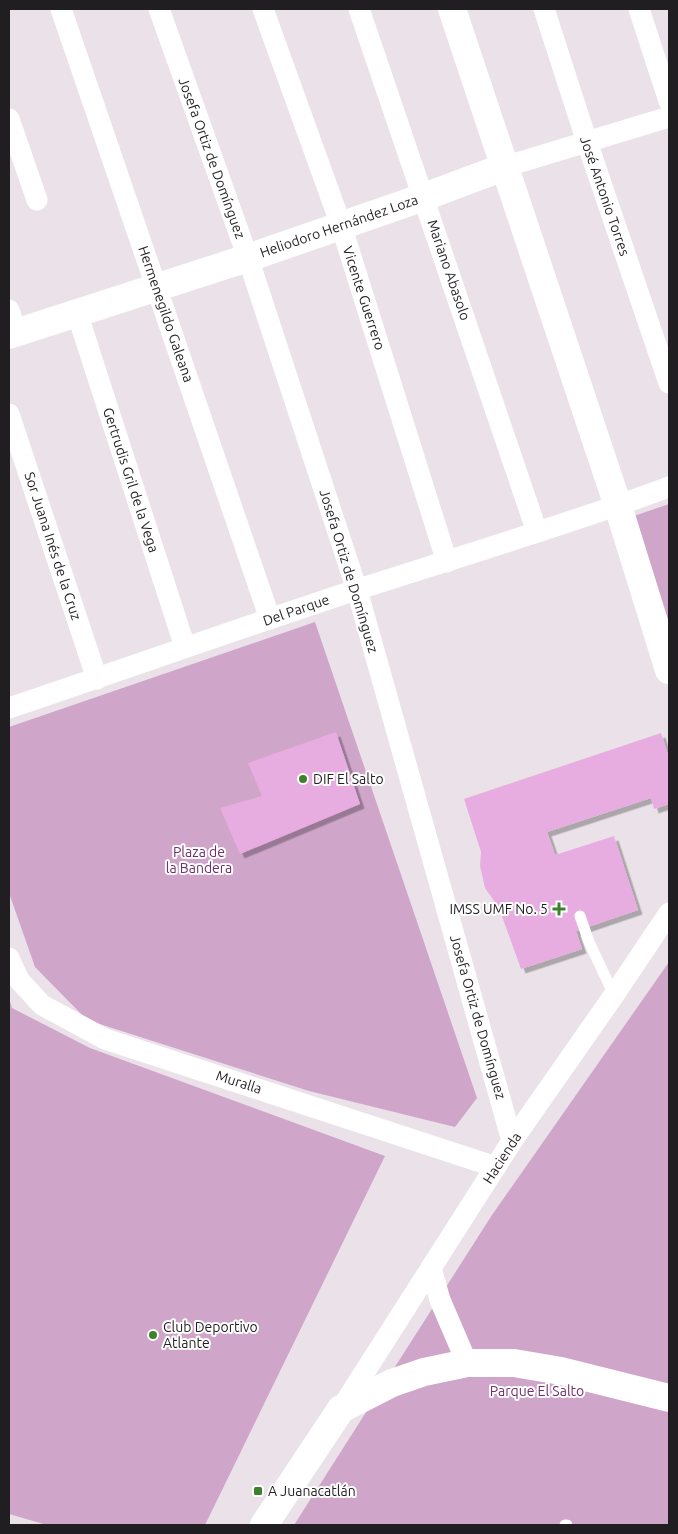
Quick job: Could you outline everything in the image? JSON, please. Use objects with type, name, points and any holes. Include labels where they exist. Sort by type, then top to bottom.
[{"type":"street","name":"Hermenegildo Galeana","points":[[62,9],[270,619]]},
{"type":"street","name":"Josefa Ortiz de Domínguez","points":[[159,9],[248,258],[356,590],[512,1141]]},
{"type":"street","name":"Vicente Guerrero","points":[[263,9],[341,225],[447,562]]},
{"type":"street","name":"Mariano Abasolo","points":[[359,9],[537,532]]},
{"type":"street","points":[[452,9],[618,506],[669,670]]},
{"type":"street","name":"José Antonio Torres","points":[[544,9],[669,383]]},
{"type":"street","points":[[639,9],[669,101]]},
{"type":"street","name":"Heliodoro Hernández Loza","points":[[11,326],[77,313],[248,258],[504,168],[669,117]]},
{"type":"street","points":[[9,119],[37,200]]},
{"type":"street","name":"Gertrudis Gril de la Vega","points":[[77,313],[185,647]]},
{"type":"street","name":"Sor Juana Inés de la Cruz","points":[[9,414],[97,679]]},
{"type":"street","name":"Del Parque","points":[[9,708],[185,647],[618,506],[669,487]]},
{"type":"street","name":"Hacienda","points":[[341,1409],[512,1141],[669,913]]},
{"type":"street","name":"Muralla","points":[[9,958],[19,980],[42,1005],[105,1039],[496,1167]]},
{"type":"street","points":[[431,1268],[440,1300],[467,1364]]},
{"type":"street","points":[[264,1525],[341,1409],[392,1383],[424,1372],[467,1364],[514,1363],[561,1370],[669,1398]]},
{"type":"lane","points":[[580,916],[589,942],[614,995]]},
{"type":"green space","points":[[669,504],[669,648],[631,517]]},
{"type":"green space","name":"Plaza de la Bandera","points":[[315,622],[477,1098],[455,1127],[309,1091],[87,1020],[35,967],[9,893],[9,727]]},
{"type":"green space","name":"Parque El Salto","points":[[669,962],[669,1525],[294,1525],[492,1215]]},
{"type":"green space","name":"Club Deportivo Atlante","points":[[9,998],[12,1008],[90,1048],[385,1156],[205,1525],[47,1525],[9,1514]]},
{"type":"building","name":"DIF El Salto","points":[[336,732],[360,804],[240,854],[220,808],[262,796],[248,763]]},
{"type":"building","points":[[661,733],[669,758],[669,804],[654,809],[651,798],[547,832],[555,855],[614,836],[638,910],[576,931],[582,949],[521,969],[499,908],[485,888],[480,866],[481,852],[464,799]]},
{"type":"place","name":"DIF El Salto","points":[[303,779]]},
{"type":"place","name":"IMSS UMF No. 5","points":[[559,909]]},
{"type":"place","name":"Club Deportivo Atlante","points":[[153,1335]]},
{"type":"place","name":"A Juanacatlán","points":[[258,1491]]}]
